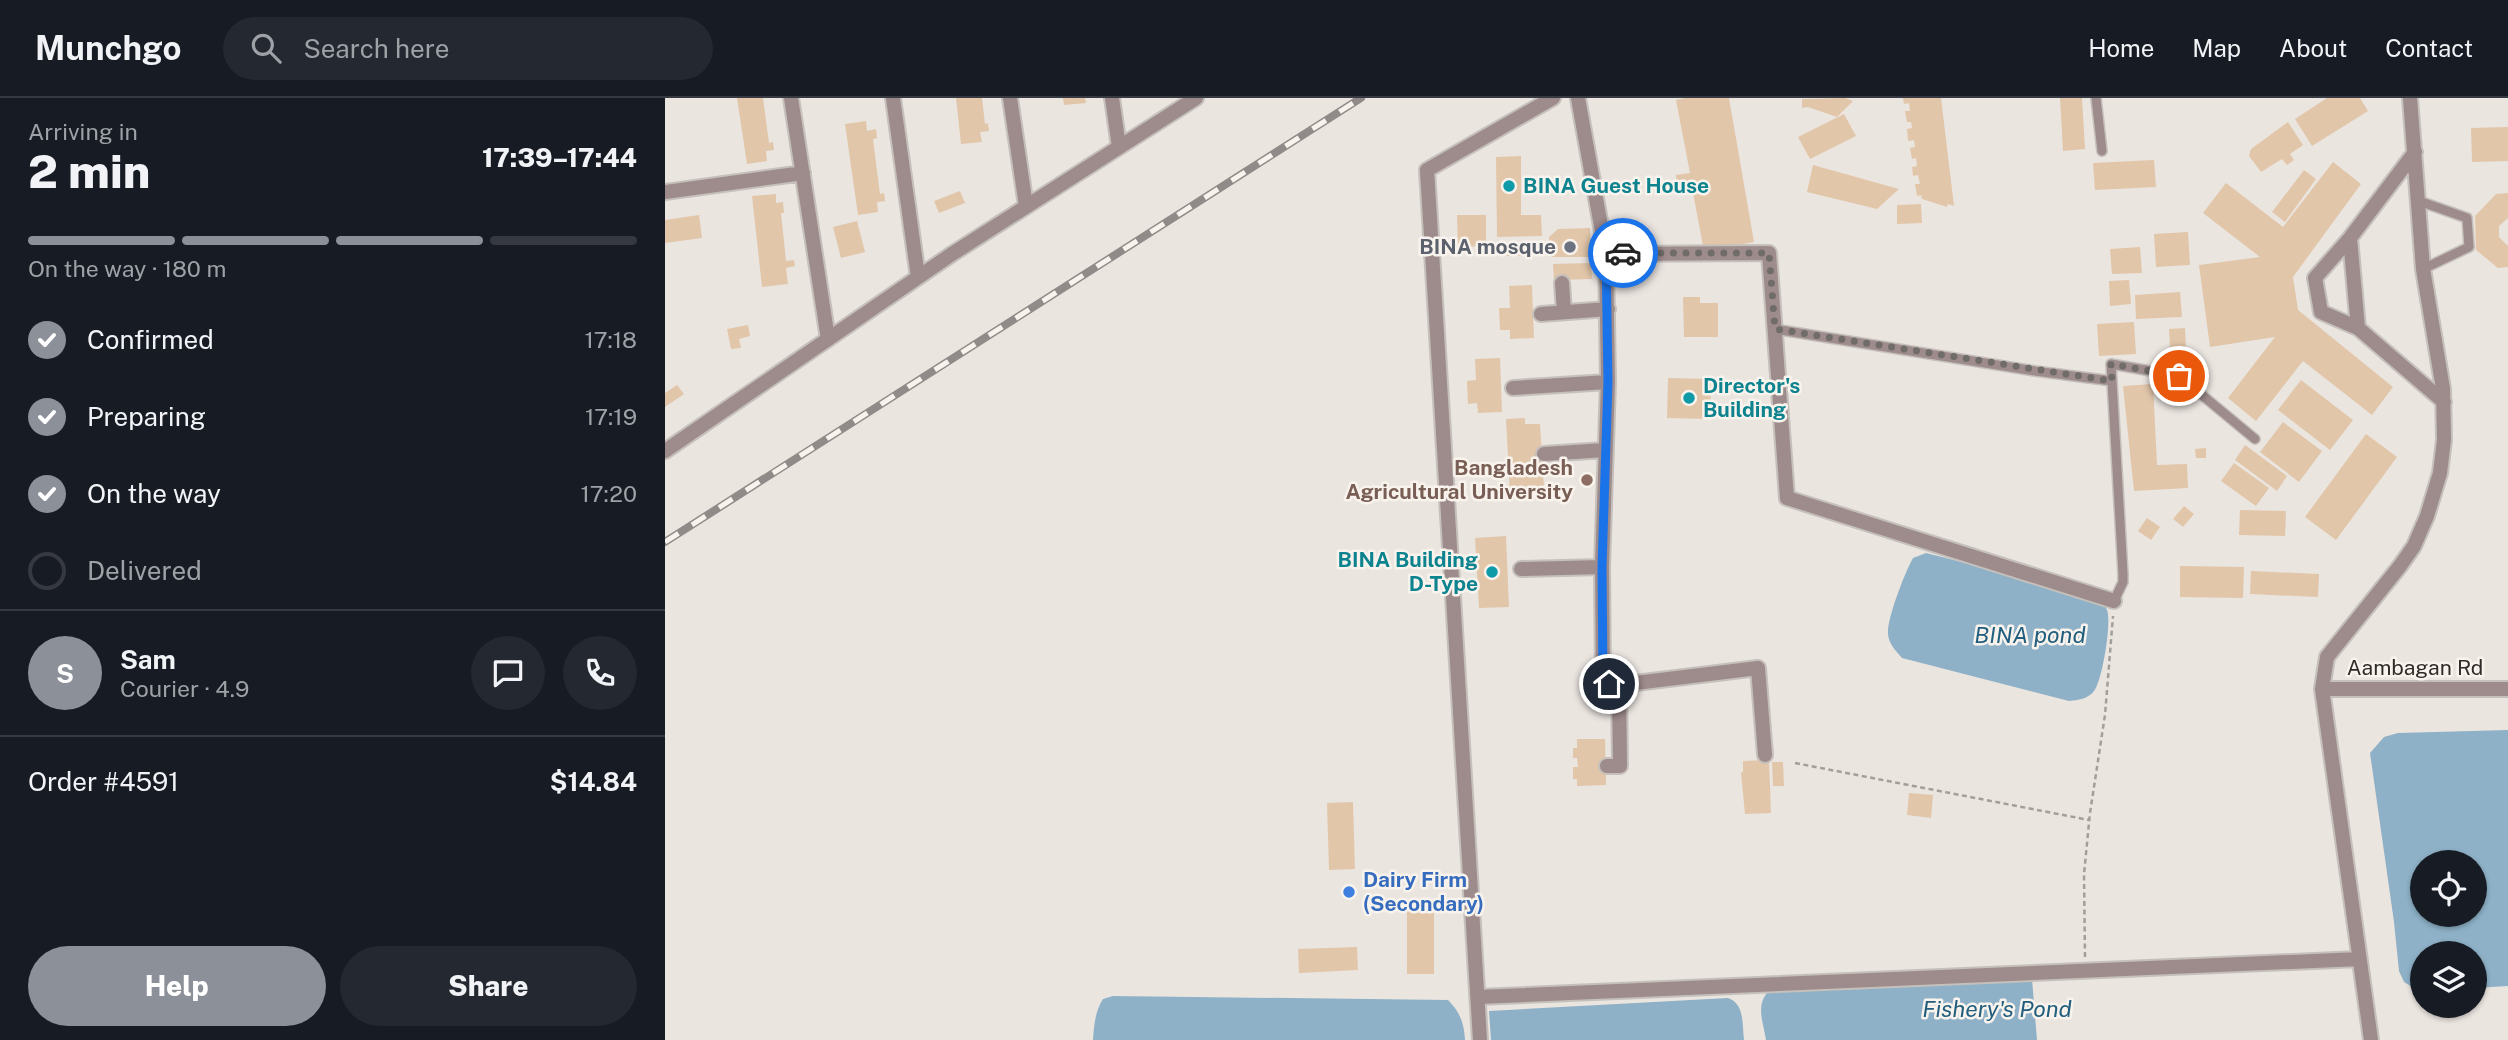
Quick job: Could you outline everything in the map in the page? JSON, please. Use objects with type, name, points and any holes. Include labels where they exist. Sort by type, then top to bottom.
[{"type":"street","points":[[792,98],[828,339]]},
{"type":"street","points":[[893,98],[918,277]]},
{"type":"street","points":[[1010,98],[1026,206]]},
{"type":"street","points":[[1112,98],[1119,147]]},
{"type":"street","points":[[665,451],[918,277],[1196,98]]},
{"type":"street","points":[[1480,1040],[1427,170],[1553,98]]},
{"type":"street","points":[[1578,98],[1606,254],[1608,382],[1602,567],[1603,680],[1619,685],[1758,668],[1765,755]]},
{"type":"street","points":[[2371,1040],[2322,689],[2326,657],[2414,546],[2427,516],[2440,472],[2444,440],[2444,402],[2423,269],[2410,98]]},
{"type":"street","points":[[2415,152],[2350,238],[2315,278],[2321,312],[2358,328],[2444,402]]},
{"type":"street","points":[[665,192],[803,173]]},
{"type":"street","points":[[2350,238],[2358,328]]},
{"type":"street","points":[[1606,254],[1769,253],[1787,498],[2115,601]]},
{"type":"street","points":[[1562,283],[1563,312]]},
{"type":"street","points":[[1541,314],[1608,309]]},
{"type":"street","points":[[1513,388],[1608,382]]},
{"type":"street","points":[[1544,454],[1605,450]]},
{"type":"street","points":[[1521,569],[1602,567]]},
{"type":"street","points":[[1607,766],[1620,766],[1619,685]]},
{"type":"street","name":"Aambagan Rd","points":[[2322,689],[2508,689]]},
{"type":"street","points":[[1478,997],[2359,959]]},
{"type":"lane","points":[[2096,98],[2102,151]]},
{"type":"lane","points":[[2419,201],[2467,218],[2469,247],[2423,269]]},
{"type":"lane","points":[[1775,329],[2112,381]]},
{"type":"lane","points":[[2115,601],[2123,582],[2123,574],[2111,364],[2179,376],[2255,439]]},
{"type":"path","points":[[2086,971],[2084,874],[2089,820],[2105,715],[2115,601]]},
{"type":"path","points":[[1795,763],[2089,820]]},
{"type":"water","name":"BINA pond","points":[[1926,553],[2085,593],[2101,602],[2107,610],[2107,639],[2103,665],[2092,694],[2069,701],[1902,658],[1889,640],[1890,617],[1913,558]]},
{"type":"water","points":[[2508,730],[2508,986],[2487,987],[2487,941],[2410,941],[2410,986],[2404,982],[2399,971],[2370,753],[2384,737],[2398,733]]},
{"type":"water","name":"Fishery's Pond","points":[[2032,979],[2037,1040],[1766,1040],[1762,1019],[1761,1006],[1772,988]]},
{"type":"water","points":[[1113,996],[1448,1000],[1461,1018],[1465,1040],[1093,1040],[1100,1004],[1103,999]]},
{"type":"water","points":[[1728,998],[1740,1010],[1744,1040],[1491,1040],[1489,1011]]},
{"type":"building","points":[[737,98],[763,98],[769,143],[773,142],[774,150],[766,151],[767,161],[747,164]]},
{"type":"building","points":[[956,98],[982,98],[985,124],[988,123],[989,131],[980,132],[982,142],[961,144]]},
{"type":"building","points":[[1063,98],[1085,98],[1086,103],[1064,105]]},
{"type":"building","points":[[1729,98],[1754,242],[1704,251],[1691,182],[1677,185],[1676,175],[1690,173],[1676,100]]},
{"type":"building","points":[[1845,98],[1853,101],[1837,117],[1808,107],[1802,108],[1802,99]]},
{"type":"building","points":[[1903,98],[1941,98],[1954,206],[1948,204],[1947,207],[1922,199],[1921,195],[1917,196],[1915,184],[1920,184],[1918,175],[1913,176],[1912,167],[1917,166],[1916,158],[1912,159],[1910,148],[1915,147],[1914,140],[1908,141],[1907,129],[1912,128],[1911,122],[1907,122],[1905,111],[1910,111],[1909,103],[1904,104]]},
{"type":"building","points":[[2060,98],[2082,98],[2085,149],[2063,151]]},
{"type":"building","points":[[2327,98],[2360,98],[2368,111],[2312,146],[2295,119]]},
{"type":"building","points":[[1844,114],[1856,136],[1810,159],[1798,137]]},
{"type":"building","points":[[866,121],[867,131],[876,129],[877,138],[873,139],[880,194],[884,193],[885,201],[877,202],[878,212],[858,215],[845,124]]},
{"type":"building","points":[[2288,122],[2303,145],[2290,154],[2294,160],[2287,165],[2282,159],[2261,172],[2249,156],[2251,149]]},
{"type":"building","points":[[2508,127],[2508,161],[2472,162],[2471,128]]},
{"type":"building","name":"BINA Guest House","points":[[1521,156],[1521,215],[1541,215],[1542,236],[1497,237],[1496,157]]},
{"type":"building","points":[[2154,160],[2156,187],[2095,190],[2093,163]]},
{"type":"building","points":[[2333,162],[2361,184],[2293,277],[2298,310],[2393,387],[2372,415],[2303,361],[2256,421],[2228,398],[2275,337],[2210,347],[2199,265],[2260,257],[2203,213],[2226,183],[2283,227]]},
{"type":"building","points":[[1813,165],[1899,189],[1877,209],[1807,192]]},
{"type":"building","points":[[2304,170],[2316,179],[2285,222],[2272,212]]},
{"type":"building","points":[[960,191],[965,203],[939,213],[934,201]]},
{"type":"building","points":[[2508,193],[2508,218],[2499,226],[2499,237],[2508,246],[2508,267],[2498,268],[2476,250],[2475,216],[2496,194]]},
{"type":"building","points":[[776,194],[776,203],[783,202],[784,213],[781,213],[786,261],[794,260],[795,266],[786,268],[788,284],[762,287],[752,196]]},
{"type":"building","points":[[1921,204],[1922,223],[1897,224],[1897,205]]},
{"type":"building","points":[[699,215],[702,238],[665,243],[665,220]]},
{"type":"building","points":[[1457,215],[1486,215],[1486,246],[1458,247]]},
{"type":"building","points":[[857,221],[865,252],[841,258],[833,227]]},
{"type":"building","name":"BINA mosque","points":[[1590,228],[1591,257],[1551,257],[1549,237],[1558,229]]},
{"type":"building","points":[[2188,232],[2190,265],[2156,267],[2154,234]]},
{"type":"building","points":[[1547,245],[1547,255],[1507,256],[1507,246]]},
{"type":"building","points":[[2140,247],[2142,273],[2112,274],[2110,249]]},
{"type":"building","points":[[1591,263],[1592,279],[1554,280],[1553,264]]},
{"type":"building","points":[[2129,280],[2131,304],[2110,306],[2109,281]]},
{"type":"building","points":[[1532,285],[1534,338],[1510,339],[1510,330],[1500,330],[1499,308],[1510,308],[1509,286]]},
{"type":"building","points":[[2180,292],[2182,317],[2136,319],[2135,295]]},
{"type":"building","points":[[1683,297],[1700,297],[1700,303],[1718,303],[1718,337],[1684,337]]},
{"type":"building","points":[[2134,322],[2136,354],[2099,356],[2097,324]]},
{"type":"building","points":[[748,325],[750,336],[739,339],[741,348],[731,349],[727,329]]},
{"type":"building","points":[[2185,328],[2186,349],[2170,349],[2169,329]]},
{"type":"building","points":[[1500,358],[1502,412],[1478,413],[1477,403],[1468,404],[1467,381],[1476,380],[1475,359]]},
{"type":"building","name":"Director's Building","points":[[1668,378],[1711,379],[1710,419],[1667,418]]},
{"type":"building","points":[[2301,380],[2353,420],[2330,450],[2278,410]]},
{"type":"building","points":[[2153,384],[2157,465],[2187,464],[2188,488],[2134,491],[2123,386]]},
{"type":"building","points":[[677,385],[684,394],[665,407],[665,393]]},
{"type":"building","points":[[1525,418],[1525,424],[1540,424],[1544,488],[1529,489],[1530,493],[1510,494],[1506,419]]},
{"type":"building","points":[[2283,422],[2322,451],[2299,482],[2260,452]]},
{"type":"building","points":[[2366,434],[2397,457],[2336,540],[2305,517]]},
{"type":"building","points":[[2245,445],[2287,476],[2277,491],[2235,460]]},
{"type":"building","points":[[2206,448],[2206,458],[2196,458],[2195,449]]},
{"type":"building","points":[[2234,463],[2269,488],[2256,506],[2221,481]]},
{"type":"building","points":[[2184,506],[2194,514],[2183,527],[2173,519]]},
{"type":"building","points":[[2240,510],[2286,511],[2285,536],[2239,535]]},
{"type":"building","points":[[2147,518],[2160,527],[2151,540],[2138,531]]},
{"type":"building","name":"BINA Building D-Type","points":[[1506,536],[1509,607],[1479,608],[1475,538]]},
{"type":"building","points":[[2180,566],[2244,567],[2243,598],[2180,597]]},
{"type":"building","points":[[2251,571],[2319,574],[2318,597],[2250,594]]},
{"type":"building","points":[[1577,739],[1605,739],[1606,785],[1577,786],[1577,779],[1573,779],[1573,767],[1578,767],[1577,758],[1573,758],[1573,748],[1577,748]]},
{"type":"building","points":[[1769,760],[1771,813],[1745,814],[1741,772],[1743,761]]},
{"type":"building","points":[[1772,762],[1783,762],[1784,786],[1773,786]]},
{"type":"building","points":[[1909,793],[1933,795],[1931,818],[1907,815]]},
{"type":"building","points":[[1353,802],[1355,869],[1329,870],[1327,803]]},
{"type":"building","points":[[1407,904],[1434,904],[1434,974],[1407,974]]},
{"type":"building","points":[[1357,947],[1358,970],[1299,973],[1298,949]]},
{"type":"railway","points":[[665,542],[1361,98]]},
{"type":"way so far","points":[[1623,253],[1769,253],[1775,329],[2112,381],[2111,364],[2179,376]]},
{"type":"place","name":"BINA Guest House","points":[[1509,186]]},
{"type":"place","name":"BINA mosque","points":[[1570,247]]},
{"type":"place","name":"Director's Building","points":[[1689,398]]},
{"type":"place","name":"Bangladesh Agricultural University","points":[[1587,480]]},
{"type":"place","name":"BINA Building D-Type","points":[[1492,572]]},
{"type":"place","name":"Dairy Firm (Secondary)","points":[[1349,892]]},
{"type":"route","points":[[1609,684],[1603,680],[1602,567],[1608,382],[1606,254],[1623,253]]}]
